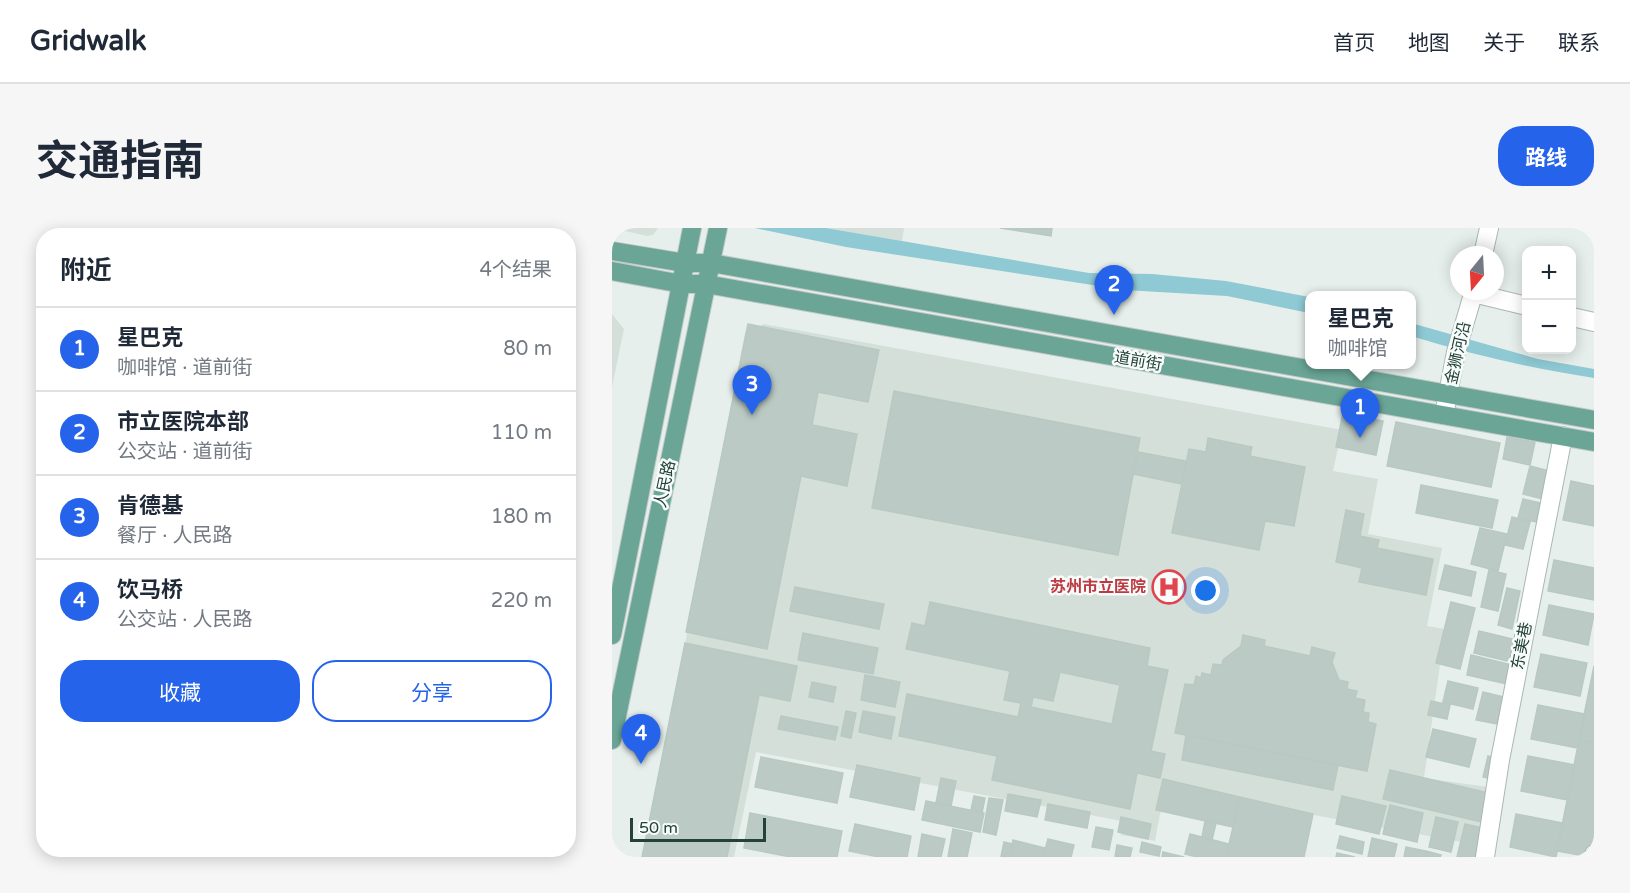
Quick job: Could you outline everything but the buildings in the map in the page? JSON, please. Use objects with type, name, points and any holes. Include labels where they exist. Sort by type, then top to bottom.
[{"type":"main road","name":"人民路","points":[[612,634],[619,560],[693,228]]},
{"type":"main road","name":"人民路","points":[[612,740],[717,232]]},
{"type":"main road","name":"道前街","points":[[612,251],[686,263],[711,263],[1305,369]]},
{"type":"main road","name":"道前街","points":[[612,271],[682,284],[706,284],[1594,442]]},
{"type":"main road","name":"道前街","points":[[1307,369],[1594,420]]},
{"type":"street","points":[[1485,246],[1489,228]]},
{"type":"street","name":"金狮河沿","points":[[1444,415],[1456,352],[1471,300]]},
{"type":"street","points":[[1504,300],[1522,305]]},
{"type":"street","points":[[1576,318],[1594,322]]},
{"type":"street","name":"东美巷","points":[[1485,857],[1500,760],[1563,436]]},
{"type":"shaded area","points":[[612,228],[658,228],[653,235],[647,236]]},
{"type":"shaded area","points":[[826,228],[904,228],[902,241]]},
{"type":"shaded area","points":[[612,314],[624,329],[612,387]]},
{"type":"shaded area","name":"苏州市立医院","points":[[764,324],[1342,430],[1333,471],[1378,479],[1368,534],[1442,548],[1427,626],[1445,629],[1424,778],[1488,787],[1478,845],[1165,788],[1155,841],[1121,835],[1122,821],[756,752],[734,857],[644,857],[745,333]]},
{"type":"water","points":[[755,228],[826,228],[1089,273],[1152,274],[1226,281],[1305,296],[1305,312],[1227,296],[1125,290],[846,247]]},
{"type":"water","points":[[1416,324],[1538,359],[1594,369],[1594,378],[1547,370],[1416,337]]},
{"type":"place","name":"市立医院本部","points":[[1114,315]]},
{"type":"place","name":"肯德基","points":[[752,415]]},
{"type":"place","name":"星巴克","points":[[1360,438]]},
{"type":"place","name":"苏州市立医院","points":[[1169,587]]},
{"type":"place","name":"饮马桥","points":[[641,764]]}]
